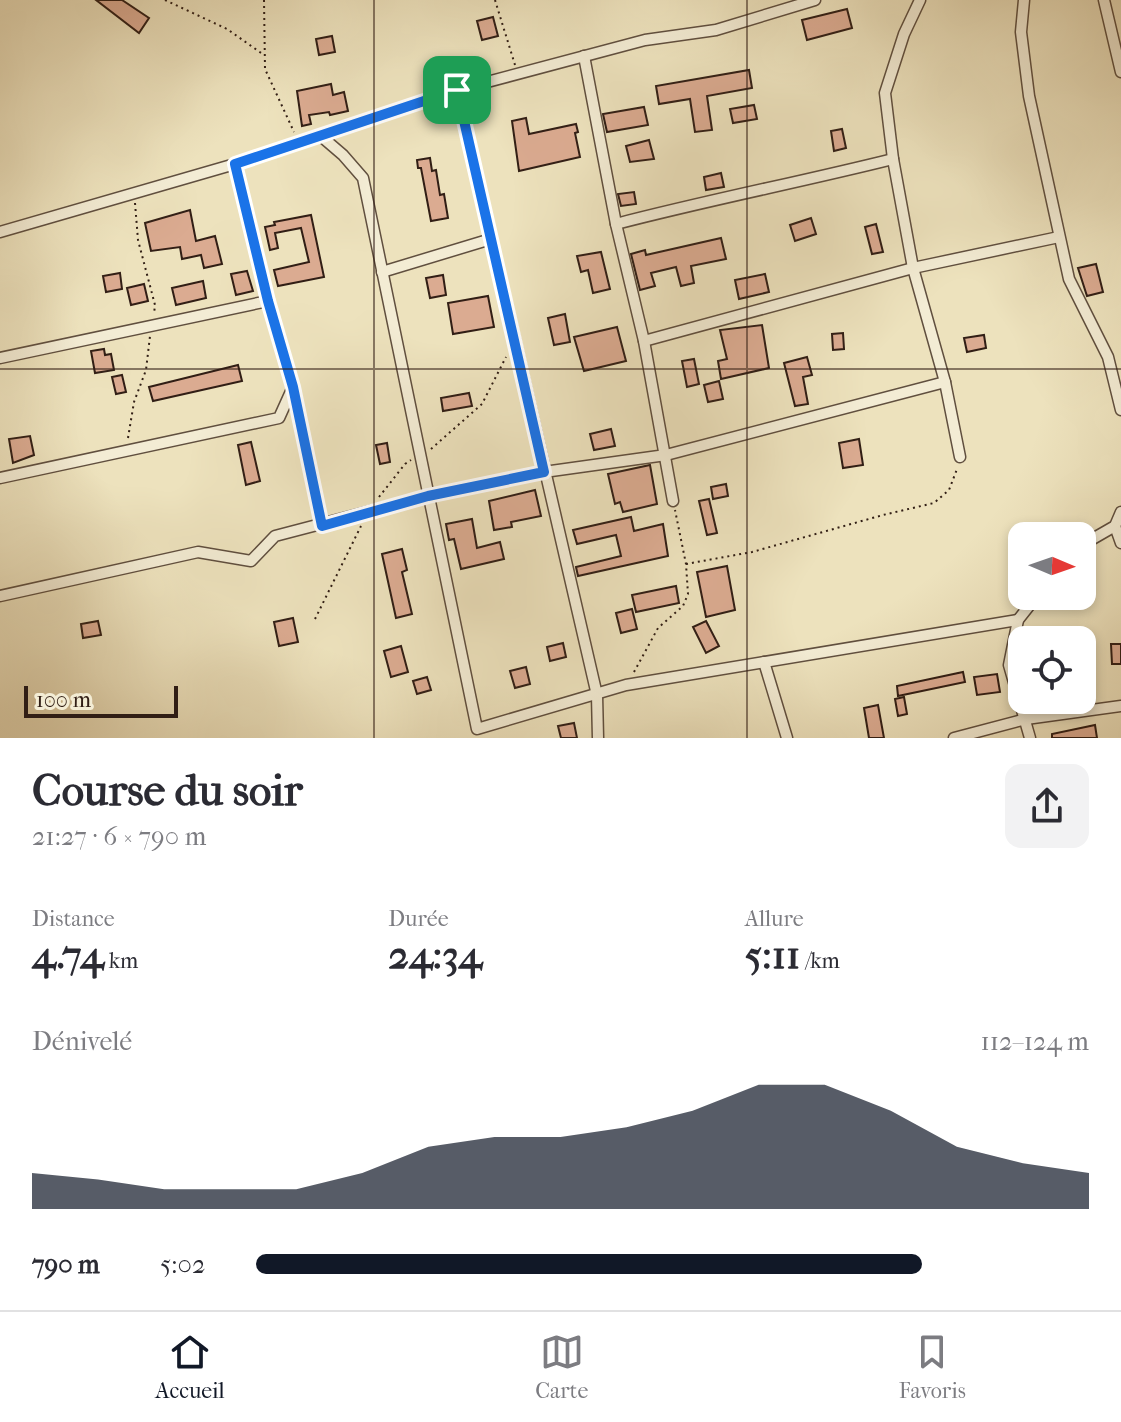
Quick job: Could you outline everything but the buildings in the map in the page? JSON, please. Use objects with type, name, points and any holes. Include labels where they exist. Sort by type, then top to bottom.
[{"type":"street","points":[[0,232],[322,137],[457,90],[645,40],[716,30],[815,0]]},
{"type":"street","points":[[920,0],[904,34],[885,93],[893,159],[913,268],[945,382],[960,457]]},
{"type":"street","points":[[1024,0],[1021,32],[1029,96],[1059,237],[1069,279],[1108,357],[1121,410]]},
{"type":"street","points":[[1104,0],[1121,72]]},
{"type":"street","points":[[584,56],[616,224],[644,341],[673,501]]},
{"type":"street","points":[[457,90],[597,695],[598,738]]},
{"type":"street","points":[[322,137],[363,178],[477,729],[626,685],[1018,620]]},
{"type":"street","points":[[616,224],[713,198],[893,159]]},
{"type":"street","points":[[235,164],[268,301],[293,387],[322,526]]},
{"type":"street","points":[[644,341],[913,268],[1059,237]]},
{"type":"street","points":[[382,272],[491,239]]},
{"type":"street","points":[[0,358],[268,301]]},
{"type":"street","points":[[0,596],[198,552],[251,561],[275,536],[428,496],[544,472],[666,455],[945,382]]},
{"type":"street","points":[[0,478],[279,418],[293,387]]},
{"type":"street","points":[[1096,537],[1115,526],[1121,512]]},
{"type":"street","points":[[1115,526],[1121,543]]},
{"type":"street","points":[[1026,610],[1018,620],[1009,665],[1030,738]]},
{"type":"street","points":[[764,662],[787,738]]},
{"type":"street","points":[[954,738],[1026,719],[1121,706]]},
{"type":"path","points":[[165,0],[227,29],[265,55]]},
{"type":"path","points":[[264,0],[265,69],[299,144]]},
{"type":"path","points":[[495,0],[518,74]]},
{"type":"path","points":[[315,619],[366,514],[405,464],[434,447],[482,404],[502,361],[515,347]]},
{"type":"path","points":[[686,564],[752,552],[934,503],[949,490],[960,457]]},
{"type":"path","points":[[626,685],[658,628],[683,606],[688,594],[686,564],[673,501]]},
{"type":"route","points":[[457,90],[544,472],[428,496],[322,526],[293,387],[268,301],[235,164],[457,90]]}]
